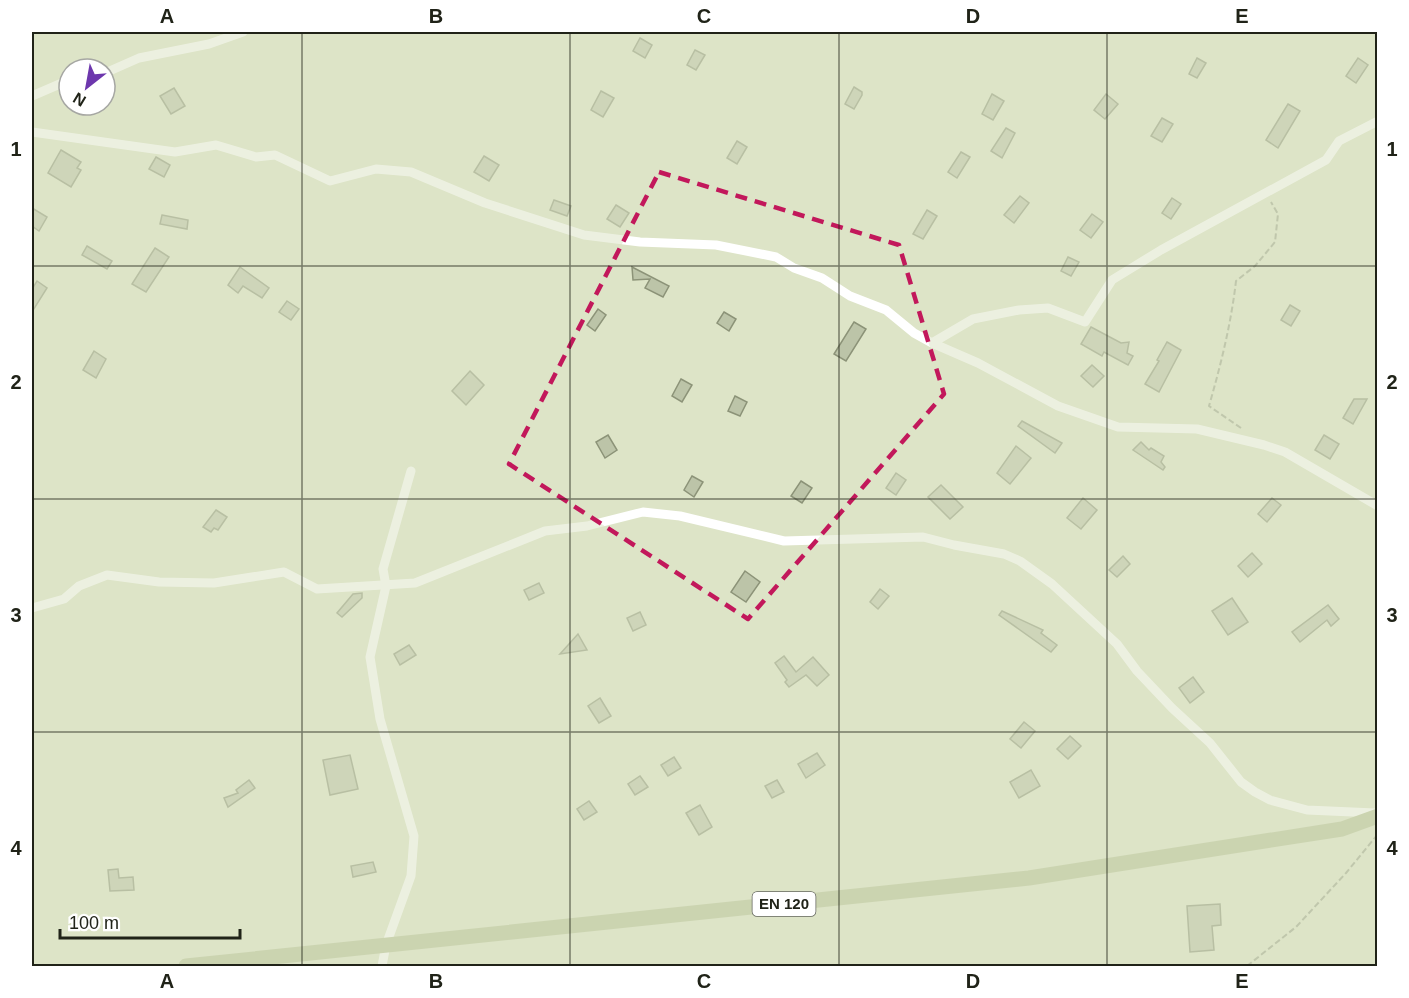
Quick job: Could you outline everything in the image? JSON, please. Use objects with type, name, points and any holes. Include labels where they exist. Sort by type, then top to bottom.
[{"type":"main road","name":"EN 120","points":[[186,966],[1029,878],[1342,829],[1377,814]]},
{"type":"street","points":[[117,68],[139,58],[209,44],[243,32]]},
{"type":"street","points":[[32,96],[57,85]]},
{"type":"street","points":[[932,343],[973,319],[1019,310],[1048,308],[1085,322],[1112,280],[1161,250],[1326,160],[1339,141],[1377,121]]},
{"type":"street","points":[[32,132],[175,152],[216,145],[256,157],[275,155],[330,181],[376,169],[411,172],[485,203],[584,235],[640,242],[716,245],[776,256],[794,268],[822,278],[850,296],[886,310],[914,333],[978,363],[1058,406],[1118,427],[1197,429],[1264,445],[1285,452],[1377,506]]},
{"type":"street","points":[[382,966],[386,945],[411,876],[414,836],[380,719],[369,657],[386,586],[383,569],[411,471]]},
{"type":"street","points":[[32,609],[64,599],[79,586],[107,575],[159,582],[214,583],[284,572],[317,589],[416,584],[545,531],[587,526],[643,512],[680,516],[784,541],[923,537],[1004,554],[1020,561],[1052,584],[1117,644],[1172,708],[1210,743],[1241,782],[1270,800],[1307,810],[1377,814]]},
{"type":"path","points":[[1246,432],[1209,405],[1231,321],[1236,281],[1255,266],[1275,242],[1278,214],[1266,194]]},
{"type":"path","points":[[1247,966],[1296,927],[1346,873],[1377,834]]},
{"type":"highlighted area","points":[[659,172],[899,245],[944,394],[748,619],[509,464]]},
{"type":"building","points":[[640,38],[652,45],[645,58],[633,51]]},
{"type":"building","points":[[695,50],[705,55],[696,70],[687,65]]},
{"type":"building","points":[[1197,58],[1206,63],[1197,78],[1189,74]]},
{"type":"building","points":[[1358,58],[1368,65],[1356,83],[1346,76]]},
{"type":"building","points":[[854,87],[862,92],[862,95],[854,109],[845,104]]},
{"type":"building","points":[[174,88],[185,106],[171,114],[160,96]]},
{"type":"building","points":[[601,91],[614,98],[603,117],[591,110]]},
{"type":"building","points":[[992,94],[1004,101],[993,120],[982,114]]},
{"type":"building","points":[[1106,94],[1118,104],[1105,119],[1094,110]]},
{"type":"building","points":[[1288,104],[1300,111],[1278,148],[1266,140]]},
{"type":"building","points":[[1162,118],[1173,124],[1162,142],[1151,136]]},
{"type":"building","points":[[1006,128],[1015,133],[1002,158],[991,151]]},
{"type":"building","points":[[737,141],[747,147],[737,164],[727,158]]},
{"type":"building","points":[[61,150],[81,162],[77,168],[81,170],[71,187],[48,173]]},
{"type":"building","points":[[961,152],[970,157],[957,178],[948,172]]},
{"type":"building","points":[[484,156],[499,165],[489,181],[474,172]]},
{"type":"building","points":[[156,157],[170,165],[164,177],[149,169]]},
{"type":"building","points":[[1020,196],[1029,203],[1014,223],[1004,215]]},
{"type":"building","points":[[1172,198],[1181,204],[1171,219],[1162,213]]},
{"type":"building","points":[[554,200],[571,206],[567,216],[550,210]]},
{"type":"building","points":[[616,205],[629,213],[620,227],[607,219]]},
{"type":"building","points":[[32,208],[47,217],[39,231],[32,226]]},
{"type":"building","points":[[927,210],[937,216],[923,239],[913,234]]},
{"type":"building","points":[[1092,214],[1103,222],[1091,238],[1080,230]]},
{"type":"building","points":[[162,215],[188,220],[187,229],[160,224]]},
{"type":"building","points":[[87,246],[112,261],[107,269],[82,255]]},
{"type":"building","points":[[155,248],[169,257],[146,292],[132,284]]},
{"type":"building","points":[[1068,257],[1079,262],[1071,276],[1061,271]]},
{"type":"building","points":[[240,267],[269,288],[262,298],[243,286],[238,293],[228,285]]},
{"type":"building","points":[[632,267],[669,286],[663,297],[645,288],[650,279],[633,280]]},
{"type":"building","points":[[37,281],[47,288],[32,312],[32,289]]},
{"type":"building","points":[[287,301],[299,309],[291,320],[279,312]]},
{"type":"building","points":[[1290,305],[1300,311],[1291,326],[1281,320]]},
{"type":"building","points":[[598,309],[606,315],[595,331],[587,325]]},
{"type":"building","points":[[724,312],[736,319],[729,331],[717,323]]},
{"type":"building","points":[[854,322],[866,329],[846,361],[834,354]]},
{"type":"building","points":[[1091,327],[1121,343],[1129,342],[1127,353],[1133,356],[1128,365],[1104,352],[1102,356],[1081,344]]},
{"type":"building","points":[[1167,342],[1181,350],[1159,392],[1145,384]]},
{"type":"building","points":[[94,351],[106,359],[96,378],[83,370]]},
{"type":"building","points":[[1092,365],[1104,376],[1093,387],[1081,376]]},
{"type":"building","points":[[470,371],[484,385],[466,405],[452,391]]},
{"type":"building","points":[[681,379],[692,385],[682,402],[672,396]]},
{"type":"building","points":[[735,396],[747,402],[740,416],[728,411]]},
{"type":"building","points":[[1354,399],[1367,399],[1353,424],[1343,418]]},
{"type":"building","points":[[1022,421],[1062,443],[1055,453],[1018,426]]},
{"type":"building","points":[[608,435],[617,450],[605,458],[596,442]]},
{"type":"building","points":[[1324,435],[1339,444],[1330,459],[1315,450]]},
{"type":"building","points":[[1141,442],[1149,450],[1151,448],[1164,456],[1161,462],[1165,467],[1163,470],[1133,450]]},
{"type":"building","points":[[1016,446],[1031,458],[1010,484],[997,473]]},
{"type":"building","points":[[896,473],[906,480],[896,495],[886,488]]},
{"type":"building","points":[[692,476],[703,482],[694,497],[684,490]]},
{"type":"building","points":[[801,481],[812,488],[802,503],[791,496]]},
{"type":"building","points":[[941,485],[963,507],[950,519],[928,497]]},
{"type":"building","points":[[1083,498],[1097,510],[1081,529],[1067,518]]},
{"type":"building","points":[[1272,498],[1281,505],[1267,522],[1258,514]]},
{"type":"building","points":[[216,510],[227,517],[218,530],[214,528],[211,532],[203,527]]},
{"type":"building","points":[[1252,553],[1262,564],[1248,577],[1238,566]]},
{"type":"building","points":[[1123,556],[1130,564],[1117,577],[1109,570]]},
{"type":"building","points":[[745,571],[760,582],[746,602],[731,592]]},
{"type":"building","points":[[539,583],[544,593],[529,600],[524,590]]},
{"type":"building","points":[[880,589],[889,596],[878,609],[870,602]]},
{"type":"building","points":[[362,593],[362,598],[342,617],[337,613],[353,594]]},
{"type":"building","points":[[1232,598],[1248,622],[1228,635],[1212,611]]},
{"type":"building","points":[[1328,605],[1339,619],[1331,626],[1327,620],[1300,642],[1292,632]]},
{"type":"building","points":[[1002,611],[1043,630],[1041,633],[1057,645],[1051,652],[999,615]]},
{"type":"building","points":[[640,612],[646,625],[633,631],[627,618]]},
{"type":"building","points":[[578,634],[587,650],[560,654]]},
{"type":"building","points":[[409,645],[416,655],[400,665],[394,654]]},
{"type":"building","points":[[784,656],[796,672],[813,657],[829,675],[817,686],[806,675],[789,687],[775,663]]},
{"type":"building","points":[[1193,677],[1204,692],[1190,703],[1179,688]]},
{"type":"building","points":[[600,698],[611,716],[599,723],[588,706]]},
{"type":"building","points":[[1024,722],[1035,731],[1021,748],[1010,739]]},
{"type":"building","points":[[1070,736],[1081,746],[1068,759],[1057,749]]},
{"type":"building","points":[[817,753],[825,765],[806,778],[798,764]]},
{"type":"building","points":[[350,755],[358,789],[330,795],[323,760]]},
{"type":"building","points":[[674,757],[681,768],[668,776],[661,765]]},
{"type":"building","points":[[1031,770],[1040,786],[1019,798],[1010,782]]},
{"type":"building","points":[[640,776],[648,787],[635,795],[628,784]]},
{"type":"building","points":[[249,780],[255,788],[228,807],[224,798],[238,793],[236,790]]},
{"type":"building","points":[[777,780],[784,792],[772,798],[765,786]]},
{"type":"building","points":[[589,801],[597,812],[584,820],[577,809]]},
{"type":"building","points":[[700,805],[712,827],[699,835],[686,813]]},
{"type":"building","points":[[373,862],[376,872],[353,877],[351,866]]},
{"type":"building","points":[[118,869],[119,878],[133,877],[134,890],[110,891],[108,870]]},
{"type":"building","points":[[1220,904],[1221,925],[1212,926],[1214,950],[1190,952],[1187,906]]}]
